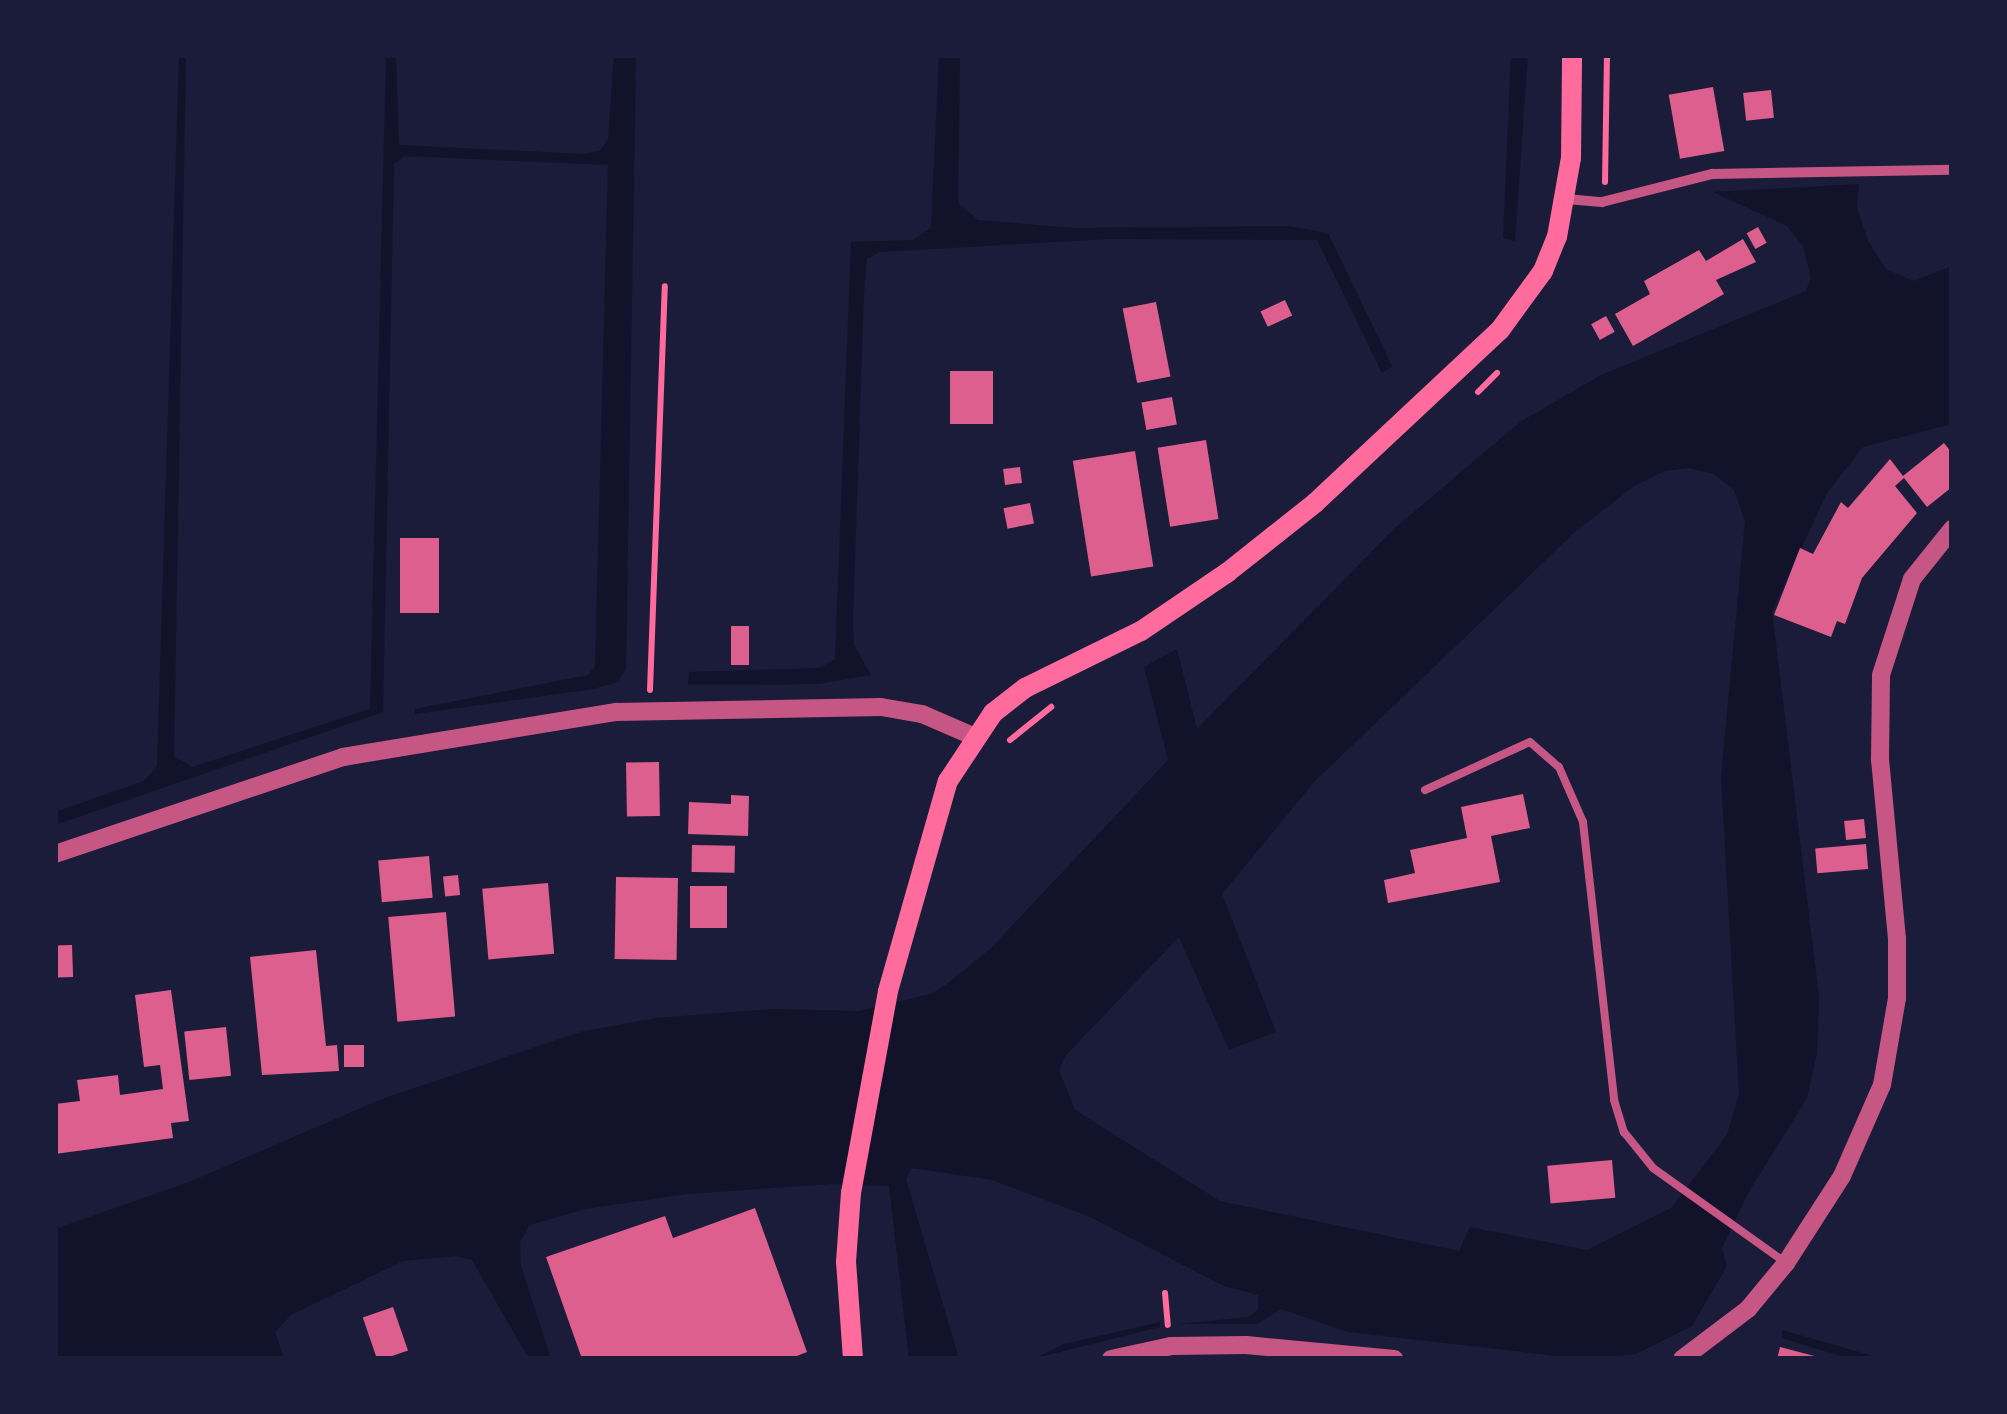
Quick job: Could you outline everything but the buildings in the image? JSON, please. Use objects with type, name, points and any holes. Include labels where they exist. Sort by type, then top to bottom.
[{"type":"main road","points":[[853,1359],[846,1262],[851,1192],[888,990],[948,781],[973,736],[1025,688],[1141,631],[1228,572],[1343,478],[1467,365],[1523,302],[1557,237],[1566,199],[1572,55]]},
{"type":"street","points":[[1566,199],[1602,202],[1712,174],[1952,170]]},
{"type":"street","points":[[1682,1359],[1748,1310],[1786,1264],[1842,1176],[1882,1085],[1896,998],[1896,939],[1880,760],[1880,675],[1912,580],[1952,529]]},
{"type":"street","points":[[55,854],[343,757],[648,711],[880,707],[922,714],[973,736]]},
{"type":"street","points":[[1111,1359],[1171,1346],[1246,1345],[1394,1359]]},
{"type":"lane","points":[[1425,790],[1530,742],[1558,767],[1583,822],[1614,1100],[1624,1132],[1652,1168],[1786,1264]]},
{"type":"path","points":[[1602,202],[1607,55]]},
{"type":"path","points":[[648,711],[665,286]]},
{"type":"shaded area","points":[[179,55],[186,55],[174,756],[192,767],[370,709],[386,55],[396,55],[399,145],[583,154],[600,151],[608,139],[614,55],[636,55],[626,669],[618,682],[593,689],[415,714],[415,709],[588,675],[595,667],[608,165],[405,156],[394,164],[383,712],[55,825],[55,812],[144,781],[157,766]]},
{"type":"shaded area","points":[[939,55],[960,55],[958,203],[978,220],[1073,228],[1289,226],[1328,233],[1392,366],[1382,373],[1317,240],[1109,239],[879,252],[867,259],[864,293],[853,620],[854,645],[871,675],[818,684],[688,685],[689,672],[820,668],[835,659],[851,242],[913,240],[931,228]]},
{"type":"shaded area","points":[[1511,55],[1528,55],[1515,241],[1503,238]]},
{"type":"shaded area","points":[[1859,184],[1857,208],[1868,241],[1886,269],[1913,281],[1952,266],[1952,424],[1863,447],[1827,493],[1772,611],[1819,997],[1817,1054],[1807,1098],[1748,1193],[1722,1248],[1727,1266],[1692,1326],[1636,1354],[1584,1359],[1348,1332],[1281,1309],[1257,1324],[1179,1324],[1248,1317],[1258,1310],[1258,1295],[1224,1286],[1088,1216],[992,1180],[912,1168],[906,1179],[959,1359],[909,1359],[889,1186],[831,1184],[687,1194],[585,1209],[530,1225],[520,1242],[521,1266],[551,1359],[529,1359],[472,1260],[455,1256],[403,1261],[291,1315],[275,1332],[284,1359],[55,1359],[55,1229],[189,1182],[382,1099],[580,1032],[656,1018],[774,1009],[859,1011],[931,994],[947,984],[990,949],[1168,760],[1144,667],[1177,649],[1197,729],[1395,528],[1520,422],[1601,375],[1806,291],[1811,278],[1803,246],[1787,226],[1713,192]],"holes":[[[1689,468],[1714,474],[1734,490],[1745,521],[1721,777],[1739,1094],[1727,1135],[1671,1208],[1587,1250],[1470,1227],[1459,1251],[1220,1201],[1075,1110],[1059,1070],[1066,1055],[1179,937],[1229,1050],[1276,1032],[1222,894],[1315,781],[1575,532],[1634,486],[1664,471]]]},
{"type":"shaded area","points":[[1160,1322],[1160,1327],[1032,1359],[1064,1344]]},
{"type":"shaded area","points":[[1782,1330],[1885,1359],[1850,1359],[1782,1338]]}]
